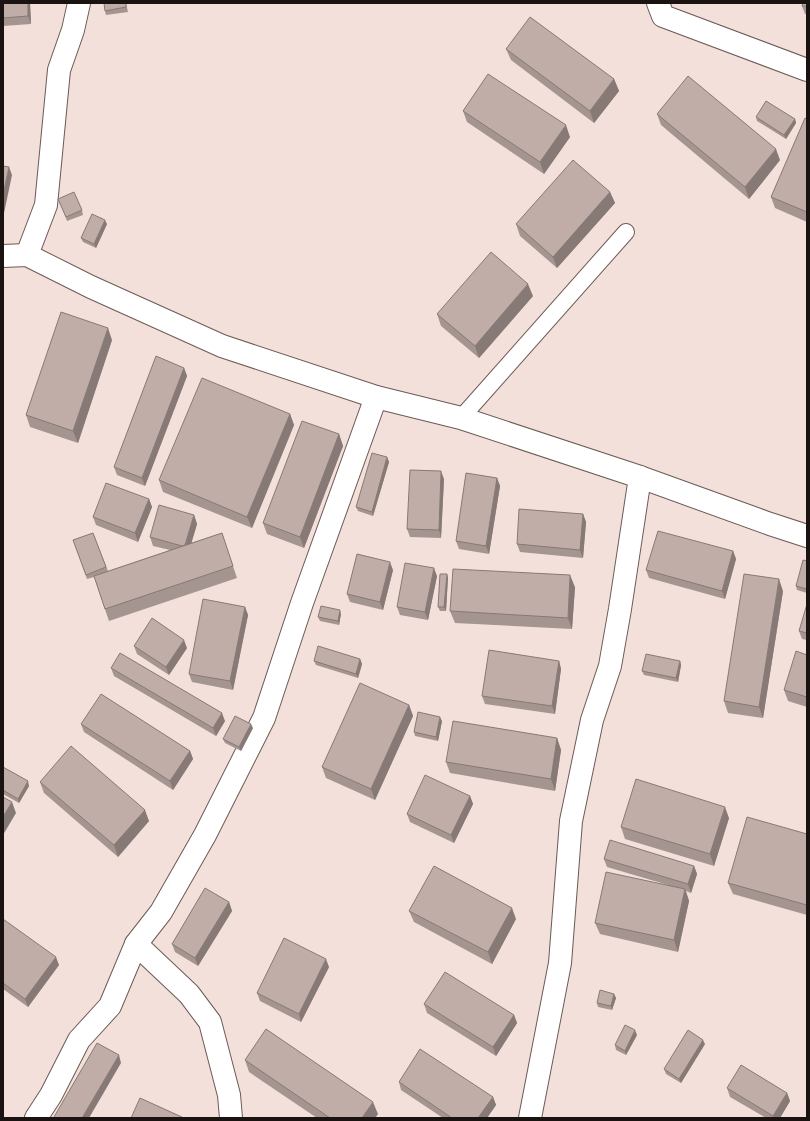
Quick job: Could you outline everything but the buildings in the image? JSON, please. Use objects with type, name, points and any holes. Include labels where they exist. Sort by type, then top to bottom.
[{"type":"street","points":[[27,255],[46,205],[59,70],[73,30],[79,3]]},
{"type":"street","points":[[658,3],[663,16],[807,70]]},
{"type":"street","points":[[3,256],[27,255],[91,287],[222,346],[376,397],[462,418],[640,477],[807,536]]},
{"type":"street","points":[[36,1118],[51,1095],[78,1040],[110,1006],[136,944],[162,912],[205,835],[264,718],[302,603],[376,397]]},
{"type":"street","points":[[530,1118],[560,963],[571,821],[592,720],[610,666],[640,477]]},
{"type":"street","points":[[136,944],[189,994],[210,1022],[229,1095],[231,1118]]},
{"type":"lane","points":[[462,418],[626,232]]}]
